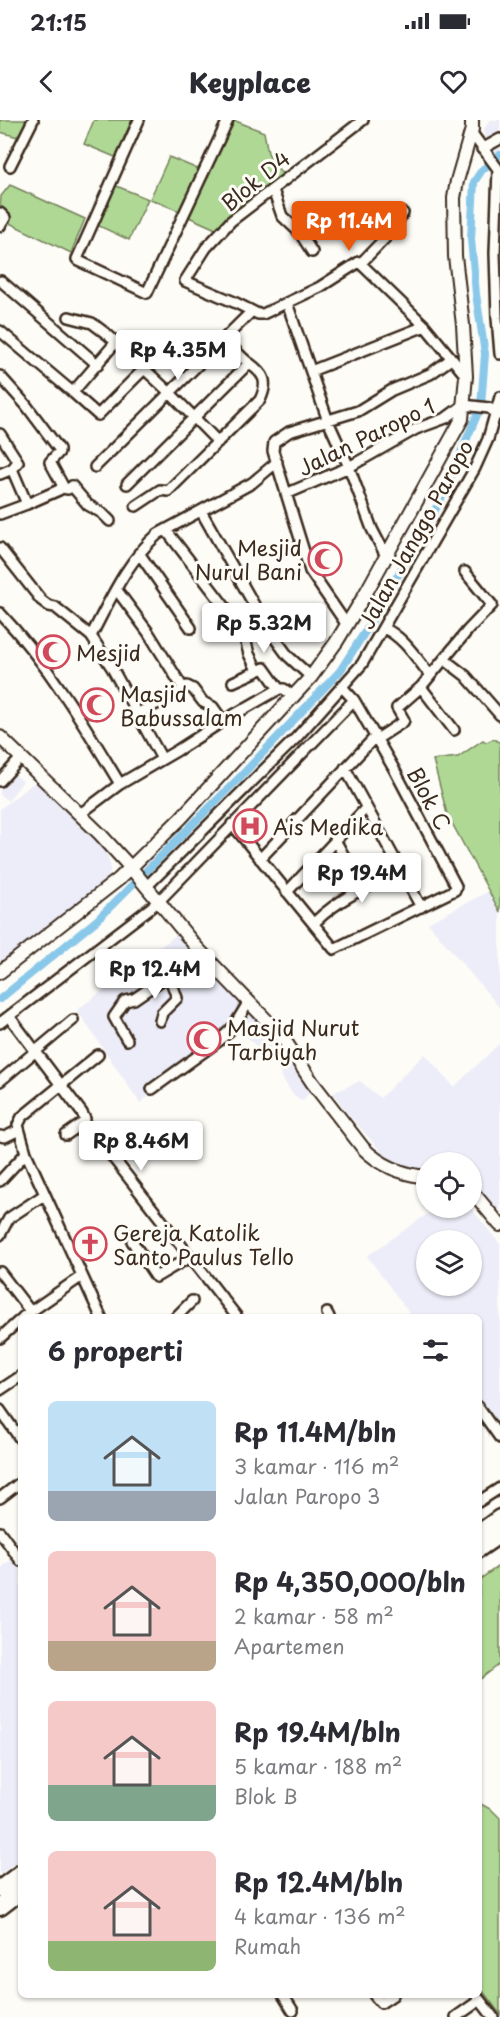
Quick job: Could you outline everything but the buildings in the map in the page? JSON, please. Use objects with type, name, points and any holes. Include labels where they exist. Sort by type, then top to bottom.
[{"type":"highway","points":[[482,1531],[500,1518]]},
{"type":"highway","points":[[482,1546],[500,1534]]},
{"type":"highway","points":[[0,1907],[10,1890]]},
{"type":"main road","points":[[0,972],[132,870],[294,697],[311,677],[347,625],[386,556],[460,422],[464,405],[466,376],[455,256],[454,198],[474,125]]},
{"type":"main road","points":[[0,737],[116,852],[198,949],[285,1041],[312,1082],[373,1157],[391,1169],[416,1176]]},
{"type":"main road","points":[[107,888],[114,872],[116,852]]},
{"type":"main road","points":[[482,1203],[500,1225]]},
{"type":"street","points":[[10,166],[33,120]]},
{"type":"street","points":[[139,120],[77,259],[147,293],[228,120]]},
{"type":"street","name":"Blok D4","points":[[252,311],[185,281],[206,248],[226,226],[363,120]]},
{"type":"street","points":[[474,125],[484,152],[498,168],[495,253],[500,354]]},
{"type":"street","points":[[484,152],[500,139]]},
{"type":"street","points":[[273,190],[282,216],[300,233],[312,252]]},
{"type":"street","points":[[0,213],[5,218],[0,225]]},
{"type":"street","points":[[94,467],[252,311],[264,314],[320,287],[358,262],[361,263],[390,233],[403,213]]},
{"type":"street","points":[[361,263],[425,326],[466,376]]},
{"type":"street","points":[[1,281],[98,365]]},
{"type":"street","points":[[287,303],[328,421],[349,467],[372,529],[386,556]]},
{"type":"street","points":[[69,316],[92,323],[116,342],[218,442]]},
{"type":"street","points":[[311,371],[425,326]]},
{"type":"street","points":[[0,331],[98,415],[144,369]]},
{"type":"street","points":[[136,506],[160,490],[168,491],[255,406],[263,394],[264,382],[261,372],[225,339]]},
{"type":"street","points":[[73,392],[116,342]]},
{"type":"street","points":[[286,494],[272,447],[276,440],[298,429],[358,411],[392,390],[423,378],[451,359]]},
{"type":"street","points":[[127,484],[249,363]]},
{"type":"street","points":[[0,376],[26,405],[60,451],[50,462],[63,484],[62,488]]},
{"type":"street","name":"Jalan Janggo Paropo","points":[[145,886],[255,780],[343,688],[362,664],[475,468],[489,439],[492,410],[500,397]]},
{"type":"street","name":"Jalan Paropo 1","points":[[347,625],[310,571],[286,494],[349,467],[416,429],[446,418],[464,405],[492,410]]},
{"type":"street","points":[[0,434],[18,462],[12,469],[0,474]]},
{"type":"street","points":[[91,636],[116,589],[139,553],[151,540],[252,483],[277,462]]},
{"type":"street","points":[[12,469],[27,504]]},
{"type":"street","points":[[0,514],[72,486],[88,505],[110,521]]},
{"type":"street","points":[[201,511],[266,626],[288,656],[311,677]]},
{"type":"street","points":[[93,520],[102,513]]},
{"type":"street","points":[[166,530],[235,620],[257,670]]},
{"type":"street","points":[[0,548],[41,600],[56,608],[91,636],[138,713],[162,759]]},
{"type":"street","points":[[139,553],[192,628]]},
{"type":"street","points":[[260,859],[376,738],[403,722],[398,708],[421,687],[468,630],[496,605],[465,572]]},
{"type":"street","points":[[116,589],[148,632],[183,688]]},
{"type":"street","points":[[0,613],[25,640],[54,680],[120,784]]},
{"type":"street","points":[[384,628],[392,631],[399,638],[430,675]]},
{"type":"street","points":[[445,660],[466,676],[500,715]]},
{"type":"street","points":[[233,682],[263,668],[267,669],[279,689],[294,697]]},
{"type":"street","points":[[138,713],[187,686],[191,687],[203,702],[213,708],[223,721]]},
{"type":"street","points":[[421,687],[454,730]]},
{"type":"street","name":"Blok C","points":[[314,923],[334,949],[455,890],[456,886],[376,738],[354,700],[343,688]]},
{"type":"street","points":[[80,814],[120,784],[279,689]]},
{"type":"street","points":[[0,1023],[158,902],[354,700]]},
{"type":"street","points":[[0,781],[21,758]]},
{"type":"street","points":[[345,768],[421,907]]},
{"type":"street","points":[[287,892],[366,808]]},
{"type":"street","points":[[232,824],[314,923],[330,908],[362,889],[402,872]]},
{"type":"street","points":[[335,840],[362,889]]},
{"type":"street","points":[[127,1040],[116,1022],[115,1013],[125,1001],[134,999],[169,975],[198,949]]},
{"type":"street","points":[[160,1021],[162,1013],[177,998],[169,975]]},
{"type":"street","points":[[152,1089],[220,1040],[234,1026],[248,1003]]},
{"type":"street","points":[[9,1016],[62,1084],[85,1119],[66,1135]]},
{"type":"street","points":[[0,1081],[73,1020]]},
{"type":"street","points":[[98,1055],[21,1118],[18,1123],[26,1153],[99,1314]]},
{"type":"street","points":[[0,1136],[5,1137],[19,1130]]},
{"type":"street","points":[[100,1141],[235,1314]]},
{"type":"street","points":[[0,1181],[26,1153]]},
{"type":"street","points":[[0,1235],[9,1218],[44,1195]]},
{"type":"street","points":[[132,1241],[156,1276],[190,1257]]},
{"type":"street","points":[[0,1272],[24,1314]]},
{"type":"street","points":[[28,1314],[82,1276]]},
{"type":"street","points":[[179,1314],[192,1301]]},
{"type":"street","points":[[0,1338],[18,1322]]},
{"type":"street","points":[[0,1390],[18,1378]]},
{"type":"street","points":[[0,1410],[17,1426]]},
{"type":"street","points":[[482,1413],[500,1438]]},
{"type":"street","points":[[0,1498],[18,1484]]},
{"type":"street","points":[[482,1499],[500,1488]]},
{"type":"street","points":[[0,1532],[18,1557]]},
{"type":"street","points":[[286,1998],[293,2011]]},
{"type":"street","points":[[377,1998],[381,2003],[388,1998]]},
{"type":"street","points":[[456,2017],[478,1998],[493,2017]]},
{"type":"shaded area","points":[[490,120],[500,120],[500,186],[496,158],[485,143],[484,129]]},
{"type":"shaded area","points":[[11,772],[23,781],[8,801],[0,795],[0,786]]},
{"type":"shaded area","points":[[36,781],[106,852],[110,872],[107,880],[0,968],[0,809]]},
{"type":"shaded area","points":[[489,891],[500,912],[500,1008],[428,923]]},
{"type":"shaded area","points":[[179,933],[286,1047],[316,1086],[302,1101],[292,1093],[280,1075],[282,1072],[238,1028],[140,1103],[77,1010]]},
{"type":"shaded area","points":[[500,1043],[500,1212],[482,1193],[482,1152],[416,1152],[416,1171],[406,1170],[386,1157],[348,1114],[333,1093],[360,1081],[380,1098],[425,1054],[454,1087]]},
{"type":"shaded area","points":[[422,1218],[479,1218],[500,1244],[500,1437],[482,1411],[482,1314],[410,1314],[367,1256]]},
{"type":"shaded area","points":[[18,1554],[18,1860],[0,1875],[0,1569]]},
{"type":"green space","points":[[0,120],[27,120],[18,137],[0,132]]},
{"type":"green space","points":[[94,120],[132,120],[115,157],[84,144]]},
{"type":"green space","points":[[233,120],[264,132],[268,153],[282,174],[278,183],[224,222],[218,230],[189,217]]},
{"type":"green space","points":[[169,157],[200,170],[182,212],[150,199]]},
{"type":"green space","points":[[10,185],[85,219],[71,253],[3,220],[7,213],[0,210],[1,196]]},
{"type":"green space","points":[[114,185],[148,199],[129,240],[97,225]]},
{"type":"green space","points":[[494,739],[500,743],[500,912],[447,814],[433,760],[458,757],[483,740],[486,742]]},
{"type":"green space","points":[[500,1565],[500,1664],[482,1678],[482,1578]]},
{"type":"green space","points":[[482,1805],[500,1818],[500,2014],[482,1990]]},
{"type":"waterway","points":[[0,999],[97,920],[241,776],[340,671],[370,624],[439,503],[481,406],[485,354],[471,239],[474,182],[482,170],[500,155]]},
{"type":"place","name":"Mesjid Nurul Bani","points":[[325,559]]},
{"type":"place","name":"Mesjid","points":[[53,652]]},
{"type":"place","name":"Masjid Babussalam","points":[[97,705]]},
{"type":"place","name":"Ais Medika","points":[[250,826]]},
{"type":"place","name":"Masjid Nurut Tarbiyah","points":[[204,1039]]},
{"type":"place","name":"Gereja Katolik Santo Paulus Tello","points":[[90,1244]]}]
